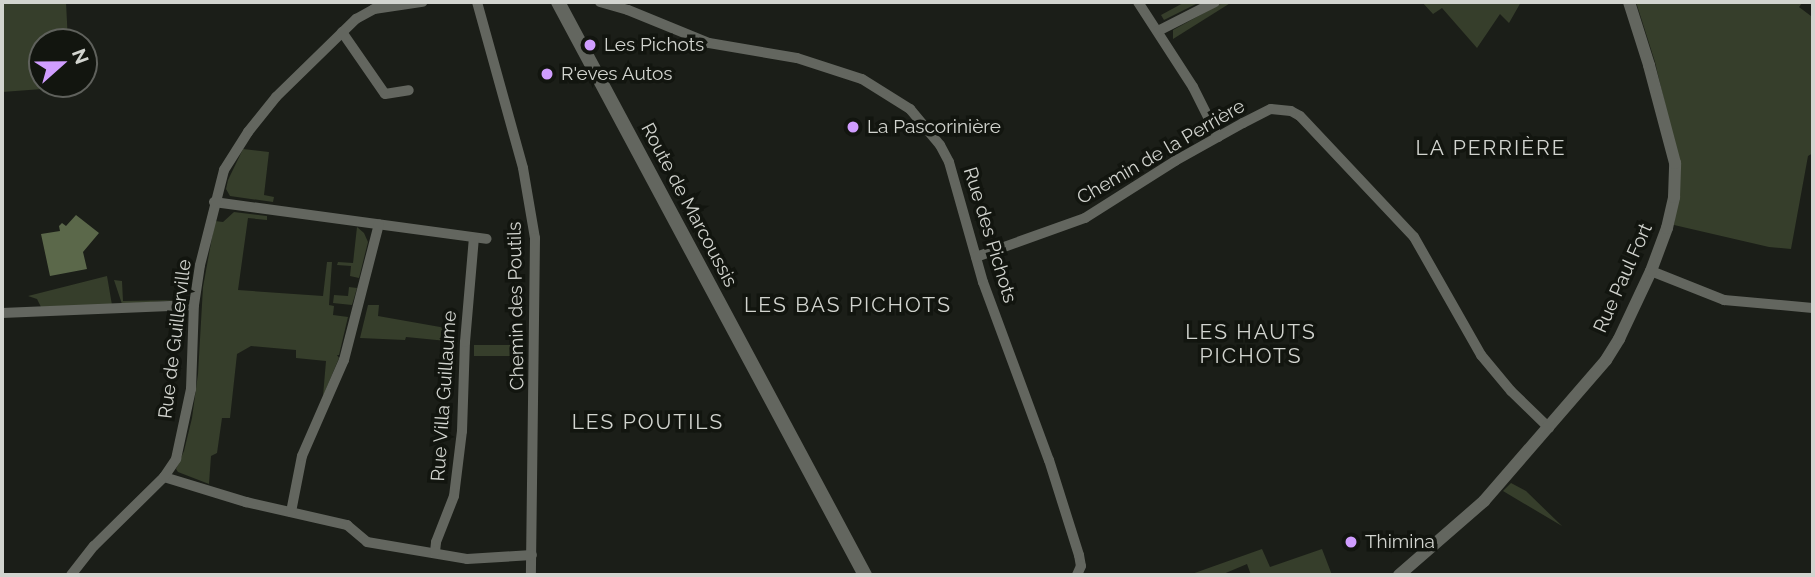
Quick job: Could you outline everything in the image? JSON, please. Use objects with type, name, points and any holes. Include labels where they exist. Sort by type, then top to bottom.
[{"type":"main road","name":"Route de Marcoussis","points":[[558,2],[865,575]]},
{"type":"street","name":"Rue de Guillerville","points":[[71,575],[94,546],[164,477],[176,459],[191,389],[194,305],[214,202],[224,170],[247,132],[276,97],[342,32],[374,9],[392,4],[422,2]]},
{"type":"street","name":"Chemin des Poutils","points":[[477,2],[523,168],[535,238],[531,575]]},
{"type":"street","name":"Rue des Pichots","points":[[600,2],[628,10],[709,43],[797,58],[862,79],[887,92],[910,109],[949,162],[976,257],[1049,460],[1079,555],[1081,566],[1077,575]]},
{"type":"street","points":[[1138,2],[1193,87],[1218,137]]},
{"type":"street","points":[[1158,31],[1215,2]]},
{"type":"street","name":"Rue Paul Fort","points":[[1399,575],[1484,501],[1549,428],[1619,339],[1651,271],[1667,228],[1674,197],[1675,163],[1629,2]]},
{"type":"street","points":[[342,32],[385,94],[409,90]]},
{"type":"street","name":"Chemin de la Perrière","points":[[976,257],[1085,218],[1218,137],[1271,109],[1280,108],[1300,116],[1414,237],[1481,355],[1549,428]]},
{"type":"street","points":[[214,202],[486,239]]},
{"type":"street","points":[[291,512],[302,456],[344,360],[380,224]]},
{"type":"street","name":"Rue Villa Guillaume","points":[[435,552],[436,542],[454,496],[474,238]]},
{"type":"street","points":[[1651,271],[1724,300],[1813,308]]},
{"type":"street","points":[[2,313],[194,305]]},
{"type":"street","points":[[164,477],[291,512],[347,524],[367,542],[467,559],[532,555]]},
{"type":"shaded area","points":[[2,2],[66,2],[67,28],[28,28],[28,90],[2,92]]},
{"type":"shaded area","points":[[1185,2],[1200,2],[1164,20],[1161,15]]},
{"type":"shaded area","points":[[1224,2],[1232,2],[1173,39],[1173,30]]},
{"type":"shaded area","points":[[1422,2],[1521,2],[1509,23],[1500,14],[1477,48],[1442,8],[1433,14]]},
{"type":"shaded area","points":[[1636,2],[1803,2],[1799,7],[1811,16],[1813,14],[1813,153],[1808,156],[1791,249],[1769,247],[1674,225],[1679,164],[1655,62]]},
{"type":"shaded area","points":[[243,149],[269,152],[264,195],[274,197],[273,202],[230,196],[226,189]]},
{"type":"shaded area","points":[[234,212],[267,216],[267,220],[248,218],[238,290],[323,296],[327,262],[332,262],[329,305],[334,306],[333,315],[348,317],[337,355],[339,358],[323,396],[326,361],[296,358],[296,350],[251,346],[237,354],[230,418],[222,418],[217,453],[211,456],[209,484],[176,469],[184,451],[192,418],[198,374],[203,287],[215,221],[223,222]]},
{"type":"shaded area","points":[[76,215],[99,233],[83,252],[87,269],[50,276],[41,234],[60,231],[59,226],[62,223],[66,226]]},
{"type":"shaded area","points":[[357,227],[368,242],[359,278],[350,276],[351,266],[337,265],[338,262],[353,263]]},
{"type":"shaded area","points":[[107,276],[112,305],[41,307],[37,299],[28,296]]},
{"type":"shaded area","points":[[114,280],[122,281],[123,301],[180,300],[122,304]]},
{"type":"shaded area","points":[[349,287],[357,288],[352,305],[333,303],[334,295],[348,296]]},
{"type":"shaded area","points":[[368,305],[379,305],[378,316],[457,330],[457,342],[406,337],[405,340],[360,338]]},
{"type":"shaded area","points":[[474,345],[525,345],[525,356],[474,356]]},
{"type":"shaded area","points":[[1511,483],[1526,491],[1562,526],[1503,491]]},
{"type":"shaded area","points":[[1262,549],[1270,567],[1322,549],[1332,575],[1251,575],[1247,564],[1221,575],[1189,575]]},
{"type":"place","name":"Les Pichots","points":[[590,45]]},
{"type":"place","name":"R'eves Autos","points":[[547,74]]},
{"type":"place","name":"La Pascorinière","points":[[853,127]]},
{"type":"place","name":"Thimina","points":[[1351,542]]},
{"type":"district","name":"LA PERRIÈRE","points":[[1491,148]]},
{"type":"district","name":"LES BAS PICHOTS","points":[[848,305]]},
{"type":"district","name":"LES HAUTS PICHOTS","points":[[1251,344]]},
{"type":"district","name":"LES POUTILS","points":[[648,422]]}]
